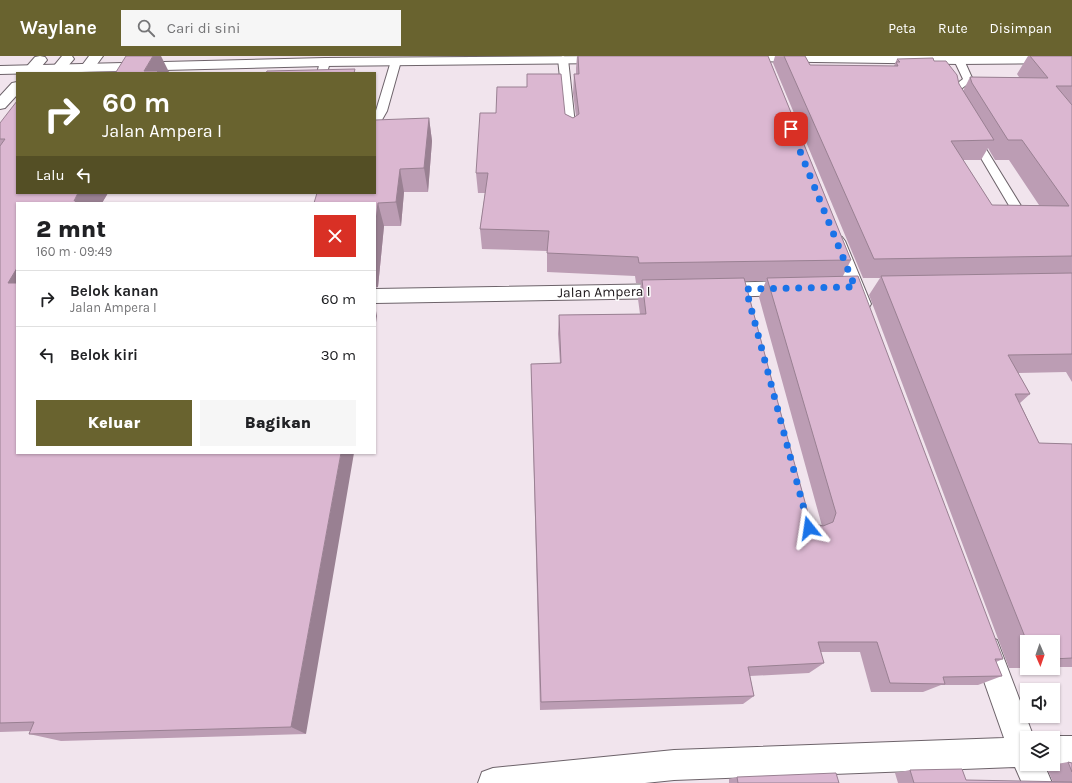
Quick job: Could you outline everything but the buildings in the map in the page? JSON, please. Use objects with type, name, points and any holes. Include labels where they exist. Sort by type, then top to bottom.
[{"type":"main road","points":[[0,70],[34,67],[60,67],[92,61],[205,56]]},
{"type":"main road","points":[[723,57],[765,64],[1072,59]]},
{"type":"main road","points":[[92,61],[324,68],[396,61],[619,58]]},
{"type":"main road","points":[[0,60],[34,67]]},
{"type":"main road","points":[[0,105],[16,87]]},
{"type":"main road","points":[[832,230],[869,325]]},
{"type":"main road","name":"Jalan Ampera I","points":[[376,296],[808,288]]},
{"type":"main road","points":[[746,289],[752,312]]},
{"type":"main road","points":[[980,632],[1020,738]]},
{"type":"main road","points":[[1060,751],[1072,751]]},
{"type":"main road","points":[[492,783],[1020,757]]},
{"type":"main road","points":[[1032,771],[1036,783]]},
{"type":"lane","points":[[564,59],[571,134]]},
{"type":"lane","points":[[957,110],[952,91],[968,80],[959,60]]},
{"type":"lane","points":[[376,121],[382,111],[396,61]]},
{"type":"lane","points":[[969,129],[1020,214]]},
{"type":"route","points":[[791,129],[855,287],[746,289],[809,528]]}]
